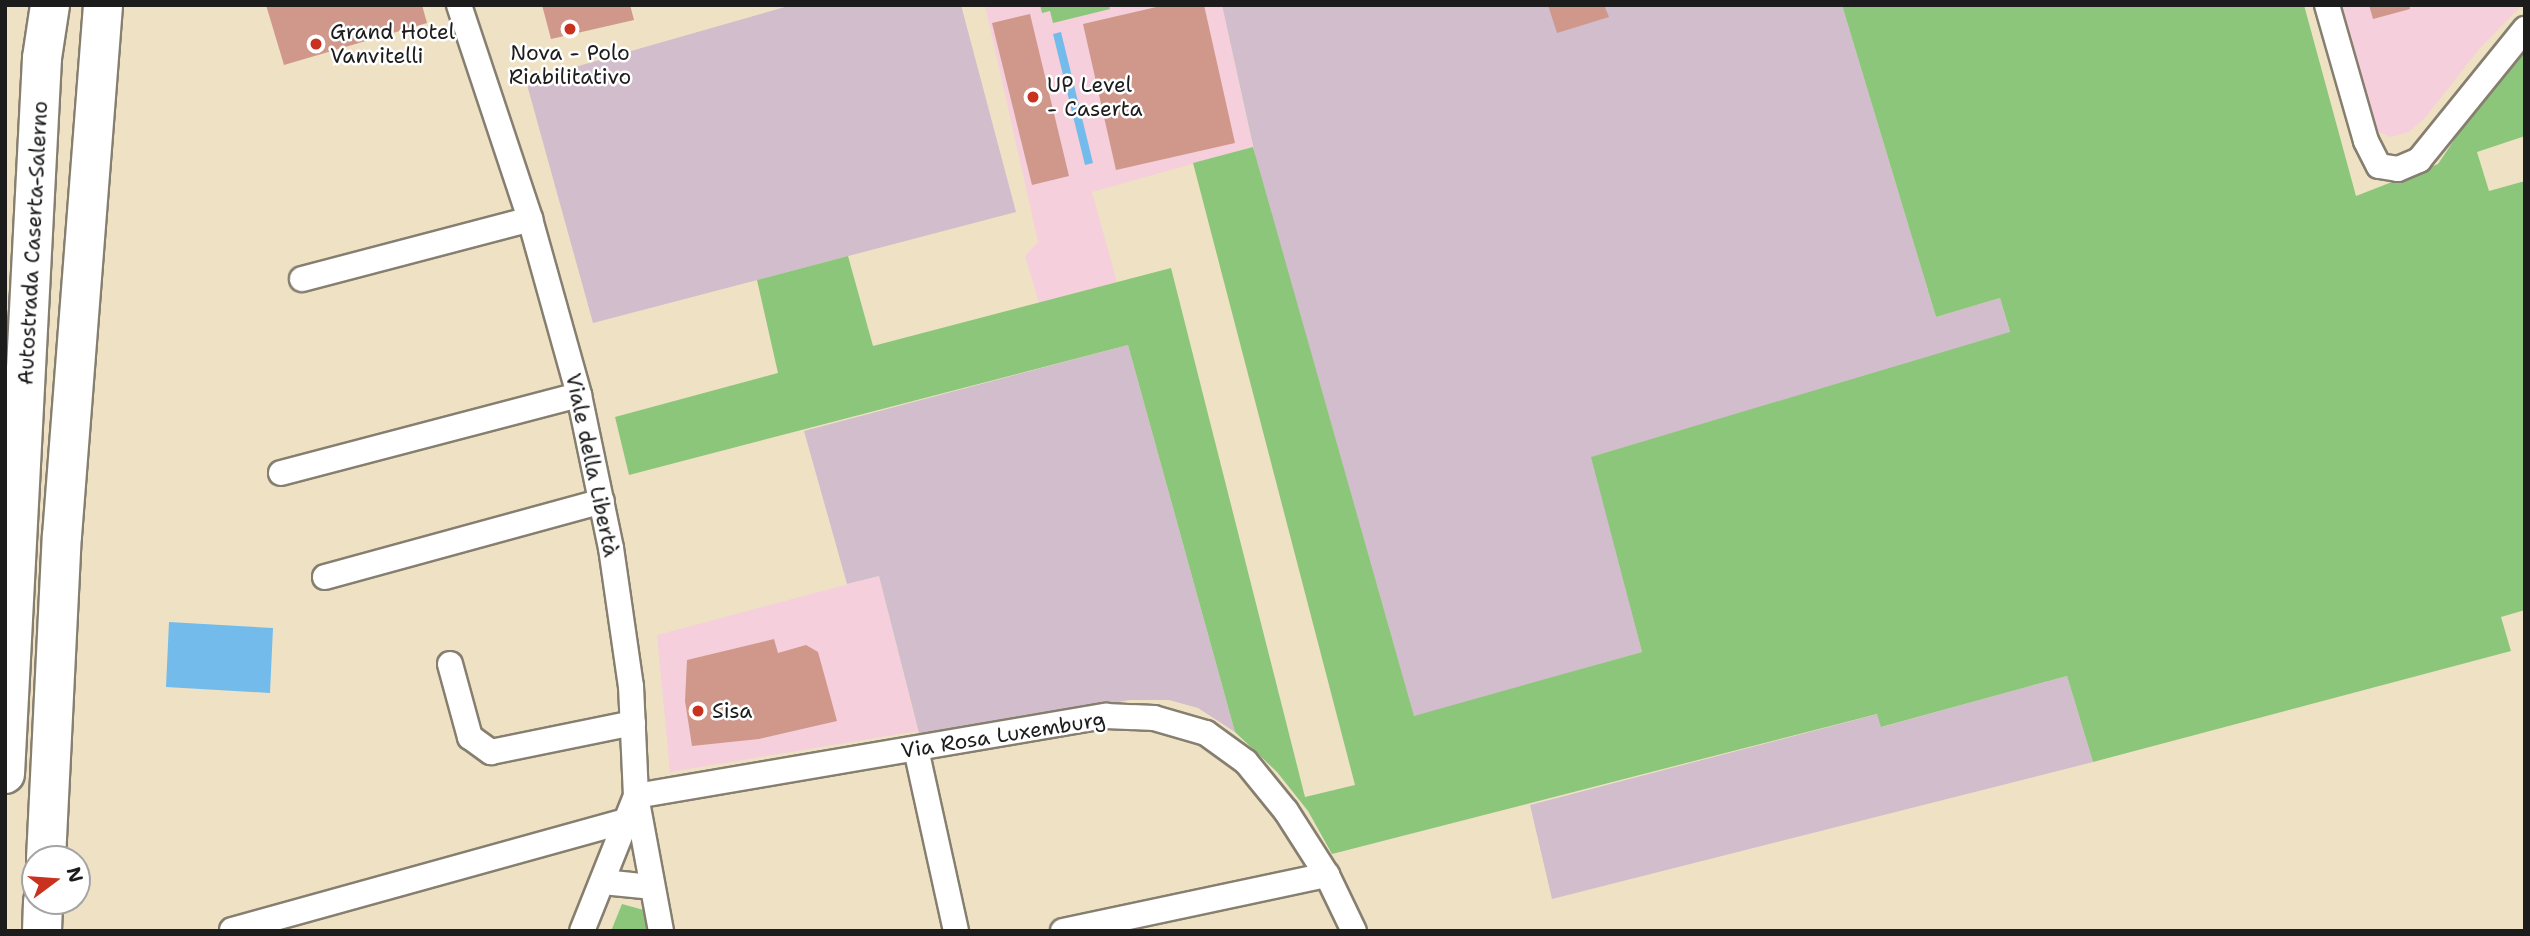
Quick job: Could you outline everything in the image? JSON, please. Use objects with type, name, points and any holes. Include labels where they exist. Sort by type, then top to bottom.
[{"type":"highway","name":"Autostrada Caserta-Salerno","points":[[5,774],[42,58],[50,5]]},
{"type":"highway","points":[[62,536],[57,502],[58,397],[78,5]]},
{"type":"highway","points":[[47,845],[62,536],[103,5]]},
{"type":"street","name":"Viale della Libertà","points":[[459,5],[530,219],[579,395],[602,501],[633,723],[636,796],[582,931]]},
{"type":"street","points":[[2327,5],[2366,141],[2379,166],[2398,169],[2419,160],[2525,29]]},
{"type":"street","points":[[302,279],[530,219]]},
{"type":"street","points":[[281,473],[579,395]]},
{"type":"street","points":[[325,577],[602,501]]},
{"type":"street","points":[[450,664],[470,737],[491,752],[633,723]]},
{"type":"street","name":"Via Rosa Luxemburg","points":[[636,796],[1106,716],[1154,718],[1206,733],[1246,762],[1286,811],[1327,875],[1353,931]]},
{"type":"street","points":[[916,749],[956,931]]},
{"type":"street","points":[[636,796],[661,931]]},
{"type":"street","points":[[232,930],[626,821]]},
{"type":"street","points":[[1063,931],[1327,875]]},
{"type":"street","points":[[603,882],[651,887]]},
{"type":"shaded area","points":[[792,5],[961,5],[1016,212],[593,323],[526,81]]},
{"type":"shaded area","points":[[985,5],[1222,5],[1253,147],[1092,192],[1117,282],[1039,303],[1025,256],[1038,242]]},
{"type":"shaded area","points":[[1222,5],[1842,5],[1936,317],[2000,298],[2010,333],[1592,457],[1642,652],[1414,717],[1256,159]]},
{"type":"shaded area","points":[[2340,5],[2522,5],[2480,48],[2424,119],[2409,132],[2390,137],[2373,129]]},
{"type":"shaded area","points":[[1128,345],[1235,732],[1198,708],[1169,700],[1129,700],[921,741],[879,576],[847,584],[804,431]]},
{"type":"shaded area","points":[[879,576],[918,731],[670,772],[657,635]]},
{"type":"shaded area","points":[[2067,676],[2093,762],[1552,899],[1530,805],[1878,714],[1882,727]]},
{"type":"green space","points":[[1040,5],[1109,5],[1110,9],[1053,23],[1050,11],[1042,13]]},
{"type":"green space","points":[[1842,5],[2304,5],[2356,196],[2438,164],[2483,97],[2525,48],[2525,136],[2477,152],[2489,191],[2525,181],[2525,610],[2501,617],[2511,651],[2093,762],[2067,676],[1881,727],[1877,714],[1332,854],[1308,811],[1277,772],[1235,732],[1128,345],[629,475],[615,417],[778,373],[757,280],[848,256],[873,346],[1171,268],[1305,797],[1355,785],[1193,163],[1253,147],[1414,716],[1642,652],[1591,457],[2010,332],[2000,298],[1936,317]]},
{"type":"green space","points":[[622,904],[658,914],[661,931],[611,931]]},
{"type":"water","points":[[1061,32],[1093,163],[1085,165],[1053,34]]},
{"type":"water","points":[[169,622],[273,628],[270,693],[166,687]]},
{"type":"building","name":"Grand Hotel Vanvitelli","points":[[266,5],[422,5],[427,23],[284,65]]},
{"type":"building","name":"Nova - Polo Riabilitativo","points":[[542,5],[630,5],[634,20],[551,39]]},
{"type":"building","points":[[1165,5],[1204,5],[1235,143],[1116,170],[1083,24]]},
{"type":"building","points":[[1548,5],[1604,5],[1609,17],[1557,33]]},
{"type":"building","points":[[2369,5],[2409,5],[2410,9],[2373,19]]},
{"type":"building","points":[[1030,14],[1069,176],[1032,185],[992,23]]},
{"type":"building","points":[[774,639],[778,653],[806,645],[818,652],[837,721],[759,739],[692,746],[685,701],[687,660]]},
{"type":"place","name":"Nova - Polo Riabilitativo","points":[[570,29]]},
{"type":"place","name":"Grand Hotel Vanvitelli","points":[[316,44]]},
{"type":"place","name":"UP Level - Caserta","points":[[1033,97]]},
{"type":"place","name":"Sisa","points":[[698,711]]}]
